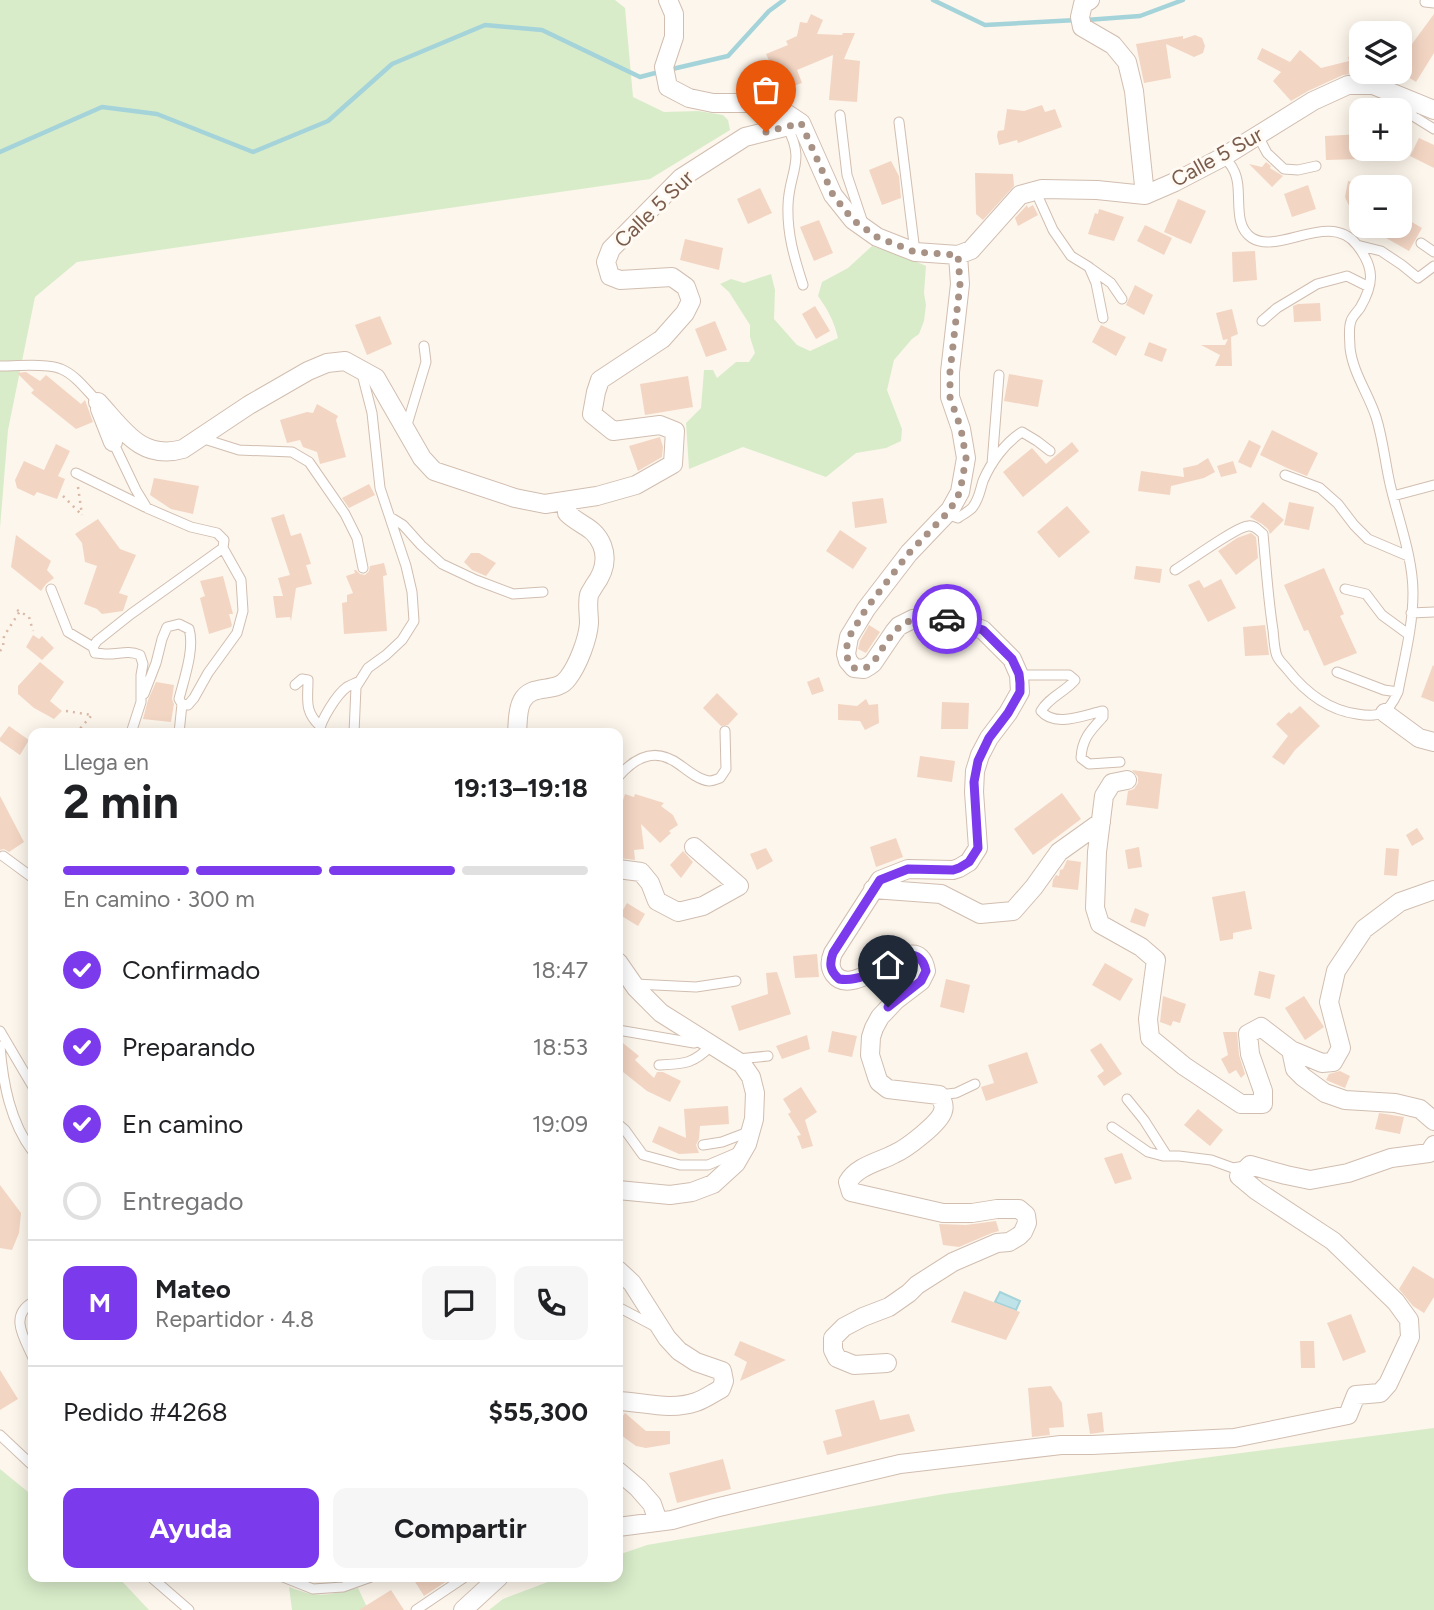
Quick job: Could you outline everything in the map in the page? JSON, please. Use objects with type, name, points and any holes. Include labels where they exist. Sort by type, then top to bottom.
[{"type":"street","points":[[668,0],[674,14],[674,37],[665,72],[668,88],[689,98],[713,103],[754,103],[780,109],[794,125],[833,195],[853,220],[877,237],[915,252],[958,255],[971,250],[1020,195],[1035,190]]},
{"type":"street","points":[[1090,0],[1083,4],[1081,22],[1113,45],[1127,62],[1134,91],[1145,195]]},
{"type":"street","name":"Calle 5 Sur","points":[[1035,190],[1097,190],[1145,195],[1223,156],[1313,101],[1348,85],[1373,85],[1434,110]]},
{"type":"street","name":"Calle 5 Sur","points":[[567,502],[636,485],[673,464],[676,431],[660,425],[613,431],[592,414],[600,380],[662,339],[685,313],[691,301],[686,287],[671,277],[620,280],[610,276],[606,262],[611,249],[681,178],[745,137],[794,125]]},
{"type":"street","points":[[887,1363],[854,1365],[837,1358],[833,1350],[833,1338],[844,1326],[889,1307],[953,1262],[997,1243],[1014,1240],[1023,1232],[1027,1223],[1026,1215],[1019,1209],[943,1213],[851,1192],[848,1182],[851,1176],[897,1153],[942,1115],[944,1106],[939,1095],[888,1089],[879,1082],[870,1055],[874,1028],[888,1007],[921,981],[926,971],[923,962],[915,955],[905,955],[855,980],[839,979],[831,970],[833,953],[880,880],[908,869],[953,870],[975,855],[978,848],[974,782],[978,761],[989,738],[1020,692],[1019,674],[1012,659],[983,630],[960,621],[934,617],[913,619],[894,632],[873,663],[864,669],[854,668],[846,654],[849,637],[866,609],[909,553],[946,514],[960,492],[966,458],[961,429],[950,397],[950,372],[960,284],[958,255]]},
{"type":"street","points":[[98,402],[146,449],[171,452],[183,449],[307,371],[327,363],[345,361],[376,378],[422,458],[434,471],[545,505],[567,502],[567,513],[593,530],[602,546],[605,562],[597,583],[589,593],[588,631],[584,646],[569,676],[557,688],[536,690],[526,696],[520,707],[518,728]]},
{"type":"street","points":[[98,402],[113,442]]},
{"type":"street","points":[[1385,713],[1419,738],[1434,741]]},
{"type":"street","points":[[1127,780],[1112,783],[1104,796],[1095,878],[1095,908],[1100,924],[1141,947],[1156,960],[1148,1018],[1150,1038],[1184,1066],[1241,1104],[1263,1104],[1263,1091],[1250,1054],[1248,1034],[1261,1027],[1292,1050],[1322,1063],[1333,1062],[1341,1048],[1329,1002],[1336,971],[1364,929],[1399,902],[1434,890]]},
{"type":"street","points":[[873,889],[941,894],[979,914],[1013,911],[1059,852],[1101,822]]},
{"type":"street","points":[[623,870],[641,872],[650,883],[657,901],[678,912],[704,906],[739,886],[694,847]]},
{"type":"street","points":[[623,969],[645,998],[661,1013],[736,1059],[747,1070],[754,1085],[754,1119],[751,1131],[736,1163],[721,1178],[692,1192],[670,1195],[623,1190]]},
{"type":"street","points":[[1292,1050],[1295,1069],[1325,1093],[1345,1100],[1395,1103],[1420,1109],[1434,1121]]},
{"type":"street","points":[[623,1526],[671,1520],[900,1464],[1061,1445],[1234,1438],[1348,1415],[1356,1395],[1380,1393],[1388,1384],[1410,1337],[1409,1320],[1396,1302],[1333,1241],[1257,1191],[1239,1176],[1250,1165],[1310,1180],[1348,1172],[1391,1158],[1429,1153],[1434,1145]]},
{"type":"street","points":[[623,1275],[632,1283],[673,1345],[696,1362],[722,1371],[724,1381],[721,1389],[697,1402],[685,1405],[661,1406],[623,1402]]},
{"type":"street","points":[[623,1475],[652,1504],[658,1521]]},
{"type":"street","points":[[463,1610],[494,1582]]},
{"type":"lane","points":[[1405,97],[1413,116],[1434,129]]},
{"type":"lane","points":[[841,115],[847,174],[864,228]]},
{"type":"lane","points":[[899,122],[915,252]]},
{"type":"lane","points":[[794,125],[797,164],[788,204],[789,232],[803,285]]},
{"type":"lane","points":[[1258,136],[1267,153],[1284,169],[1298,170],[1316,166]]},
{"type":"lane","points":[[1175,570],[1235,531],[1247,526],[1255,527],[1263,534],[1277,656],[1299,684],[1322,703],[1366,716],[1385,713],[1393,704],[1398,692],[1413,591],[1408,556],[1376,417],[1356,372],[1350,345],[1351,321],[1369,287],[1370,265],[1348,236],[1329,231],[1265,242],[1250,236],[1242,226],[1234,170],[1223,156]]},
{"type":"lane","points":[[1035,190],[1053,230],[1071,256],[1111,283],[1122,299]]},
{"type":"lane","points":[[1421,243],[1434,252]]},
{"type":"lane","points":[[1357,245],[1381,251],[1418,278],[1434,266]]},
{"type":"lane","points":[[1089,267],[1096,283],[1103,318]]},
{"type":"lane","points":[[1262,321],[1277,308],[1317,284],[1347,276],[1369,287]]},
{"type":"lane","points":[[405,429],[426,362],[424,346]]},
{"type":"lane","points":[[0,366],[60,368],[74,377],[98,402]]},
{"type":"lane","points":[[354,728],[356,687],[368,668],[402,640],[414,621],[412,592],[406,566],[380,488],[372,413],[361,369]]},
{"type":"lane","points":[[992,466],[999,375]]},
{"type":"lane","points":[[946,514],[958,518],[972,507],[992,466],[1009,440],[1022,432],[1050,451]]},
{"type":"lane","points":[[199,438],[239,450],[292,452],[309,462],[345,514],[357,538],[363,568]]},
{"type":"lane","points":[[113,442],[147,508]]},
{"type":"lane","points":[[76,473],[191,527],[217,533],[224,540],[223,548],[241,580],[243,611],[237,633],[208,673],[194,698],[188,705],[182,704]]},
{"type":"lane","points":[[1285,475],[1320,488],[1368,538],[1408,556]]},
{"type":"lane","points":[[1393,496],[1434,485]]},
{"type":"lane","points":[[390,517],[403,525],[442,564],[513,594],[543,592]]},
{"type":"lane","points":[[93,647],[131,614],[223,548]]},
{"type":"lane","points":[[51,589],[68,632],[93,647],[95,653],[124,651],[140,654],[143,664],[141,702]]},
{"type":"lane","points":[[1345,589],[1366,594],[1382,615],[1408,634]]},
{"type":"lane","points":[[1411,613],[1434,612]]},
{"type":"lane","points":[[133,728],[167,627],[179,624],[189,629],[192,638],[179,699],[182,704],[180,728]]},
{"type":"lane","points":[[1338,672],[1384,690],[1398,692]]},
{"type":"lane","points":[[1019,674],[1069,675],[1075,680],[1070,687],[1045,704],[1041,711],[1045,716],[1059,721],[1103,711],[1103,717],[1082,744],[1081,758],[1089,764],[1119,762]]},
{"type":"lane","points":[[295,685],[302,679],[308,680],[309,713],[318,728]]},
{"type":"lane","points":[[320,728],[346,688],[360,681]]},
{"type":"lane","points":[[623,772],[640,757],[655,755],[670,758],[691,774],[709,781],[720,778],[726,769],[725,731]]},
{"type":"lane","points":[[3,856],[28,874]]},
{"type":"lane","points":[[633,984],[696,987],[736,981]]},
{"type":"lane","points":[[0,1031],[28,1079]]},
{"type":"lane","points":[[623,1031],[694,1043],[708,1042],[704,1053],[687,1064],[659,1065]]},
{"type":"lane","points":[[0,1046],[10,1109],[28,1146]]},
{"type":"lane","points":[[736,1059],[768,1056]]},
{"type":"lane","points":[[939,1095],[956,1093],[975,1084]]},
{"type":"lane","points":[[1127,1099],[1167,1156]]},
{"type":"lane","points":[[1112,1127],[1147,1152],[1211,1160],[1233,1168],[1250,1165]]},
{"type":"lane","points":[[623,1128],[643,1155],[680,1166],[708,1164],[744,1149]]},
{"type":"lane","points":[[703,1145],[722,1142],[751,1131]]},
{"type":"lane","points":[[28,1305],[21,1314],[19,1326],[28,1347]]},
{"type":"lane","points":[[623,1310],[662,1330]]},
{"type":"lane","points":[[0,1435],[28,1461]]},
{"type":"lane","points":[[157,1582],[189,1610]]},
{"type":"lane","points":[[296,1582],[313,1589],[343,1587],[357,1582]]},
{"type":"lane","points":[[416,1610],[458,1582]]},
{"type":"path","points":[[63,496],[82,515],[76,473]]},
{"type":"path","points":[[0,651],[4,636],[19,610],[29,617],[33,631]]},
{"type":"path","points":[[66,712],[92,715],[80,728]]},
{"type":"green space","points":[[0,0],[615,0],[625,8],[633,97],[664,112],[698,111],[723,115],[728,120],[730,130],[650,179],[77,262],[35,297],[8,430],[0,528]]},
{"type":"green space","points":[[872,246],[926,266],[924,321],[919,334],[894,360],[887,390],[902,429],[901,441],[886,448],[856,453],[826,477],[743,447],[689,469],[686,423],[701,408],[704,370],[713,370],[717,378],[736,362],[749,362],[755,353],[750,337],[750,325],[729,292],[720,284],[731,279],[744,283],[771,274],[775,290],[774,319],[797,345],[810,351],[838,338],[835,326],[818,296],[822,282],[848,268]]},
{"type":"green space","points":[[1434,1428],[1434,1610],[489,1610],[503,1599],[548,1582],[623,1582],[623,1553],[647,1545],[944,1494]]},
{"type":"green space","points":[[0,1469],[28,1492],[28,1582],[123,1582],[149,1610],[0,1610]]},
{"type":"green space","points":[[289,1587],[324,1595],[358,1588],[366,1605],[372,1610],[292,1610]]},
{"type":"water","points":[[1000,1292],[1020,1301],[1016,1310],[995,1302]]},
{"type":"building","points":[[811,14],[823,20],[817,34],[855,33],[844,59],[860,61],[857,102],[829,100],[833,55],[797,70],[802,83],[778,91],[766,54],[788,45],[786,41],[797,36],[800,22],[807,23]]},
{"type":"building","points":[[1434,14],[1434,53],[1416,82],[1412,80],[1412,44]]},
{"type":"building","points":[[1195,35],[1202,38],[1205,46],[1203,53],[1194,57],[1166,44],[1171,78],[1144,83],[1136,44],[1183,36],[1183,39]]},
{"type":"building","points":[[1262,48],[1290,62],[1300,50],[1321,68],[1349,61],[1349,74],[1291,101],[1273,81],[1281,72],[1257,59]]},
{"type":"building","points":[[1042,105],[1045,112],[1055,109],[1062,127],[1018,143],[1017,140],[999,145],[998,131],[1004,130],[1007,109],[1024,111]]},
{"type":"building","points":[[1349,135],[1349,159],[1326,160],[1325,136]]},
{"type":"building","points":[[1419,138],[1434,145],[1434,168],[1412,157]]},
{"type":"building","points":[[891,161],[899,176],[901,198],[882,205],[869,170]]},
{"type":"building","points":[[1266,162],[1283,176],[1272,187],[1249,164],[1262,167]]},
{"type":"building","points":[[975,173],[1013,174],[1014,186],[983,220],[976,214]]},
{"type":"building","points":[[1348,181],[1349,181],[1349,206],[1345,197]]},
{"type":"building","points":[[1308,185],[1316,209],[1292,217],[1284,194]]},
{"type":"building","points":[[760,188],[772,213],[748,224],[737,199]]},
{"type":"building","points":[[1178,199],[1206,211],[1191,244],[1164,232]]},
{"type":"building","points":[[1027,205],[1028,208],[1033,205],[1038,215],[1018,226],[1015,218]]},
{"type":"building","points":[[1099,209],[1124,217],[1114,241],[1088,234]]},
{"type":"building","points":[[819,220],[833,253],[814,261],[800,227]]},
{"type":"building","points":[[1412,222],[1422,228],[1409,251],[1386,238],[1412,238]]},
{"type":"building","points":[[1145,225],[1172,238],[1164,255],[1137,241]]},
{"type":"building","points":[[685,239],[723,248],[719,270],[680,260]]},
{"type":"building","points":[[1255,251],[1257,280],[1233,282],[1232,252]]},
{"type":"building","points":[[1135,285],[1153,295],[1144,315],[1126,305]]},
{"type":"building","points":[[1320,303],[1321,321],[1294,322],[1293,306]]},
{"type":"building","points":[[815,306],[830,331],[816,339],[802,314]]},
{"type":"building","points":[[1232,309],[1238,334],[1231,337],[1232,366],[1215,366],[1220,355],[1201,345],[1225,345],[1228,339],[1223,340],[1216,313]]},
{"type":"building","points":[[380,316],[392,344],[367,355],[355,325]]},
{"type":"building","points":[[715,321],[727,350],[706,357],[695,329]]},
{"type":"building","points":[[1101,325],[1126,337],[1116,356],[1092,342]]},
{"type":"building","points":[[1149,342],[1167,349],[1162,362],[1144,355]]},
{"type":"building","points":[[26,372],[40,381],[46,375],[81,404],[85,400],[93,422],[76,429],[31,393],[34,390],[17,373]]},
{"type":"building","points":[[1009,374],[1043,380],[1038,407],[1004,401]]},
{"type":"building","points":[[688,376],[693,407],[645,415],[640,384]]},
{"type":"building","points":[[317,404],[338,416],[336,420],[346,457],[320,464],[317,452],[303,447],[300,440],[287,443],[280,420],[307,412],[313,413]]},
{"type":"building","points":[[1272,430],[1318,453],[1307,476],[1260,455]]},
{"type":"building","points":[[660,437],[662,457],[638,471],[629,446]]},
{"type":"building","points":[[1249,440],[1261,446],[1251,468],[1238,462]]},
{"type":"building","points":[[1072,442],[1079,451],[1023,497],[1003,472],[1032,448],[1046,464]]},
{"type":"building","points":[[56,444],[70,451],[58,476],[65,479],[57,499],[37,492],[34,496],[17,488],[15,480],[24,461],[44,470]]},
{"type":"building","points":[[1208,458],[1215,472],[1204,478],[1171,486],[1170,495],[1138,491],[1141,471],[1184,477],[1183,468],[1197,465]]},
{"type":"building","points":[[1233,461],[1237,473],[1221,477],[1217,466]]},
{"type":"building","points":[[154,478],[199,486],[193,514],[171,509],[150,495]]},
{"type":"building","points":[[369,484],[375,495],[349,508],[342,498]]},
{"type":"building","points":[[883,498],[887,523],[855,528],[852,502]]},
{"type":"building","points":[[1263,502],[1284,520],[1270,534],[1268,529],[1250,517]]},
{"type":"building","points":[[1289,502],[1314,507],[1309,530],[1284,525]]},
{"type":"building","points":[[1067,506],[1090,532],[1059,558],[1037,532]]},
{"type":"building","points":[[284,514],[291,536],[301,533],[311,564],[306,565],[312,584],[296,588],[291,621],[290,617],[276,618],[273,596],[283,596],[278,578],[290,575],[271,518]]},
{"type":"building","points":[[98,519],[120,549],[136,555],[119,593],[128,596],[123,611],[102,614],[84,604],[97,566],[85,562],[82,543],[75,534]]},
{"type":"building","points":[[840,530],[867,548],[853,569],[826,551]]},
{"type":"building","points":[[1251,533],[1256,537],[1258,558],[1236,575],[1218,551],[1237,538]]},
{"type":"building","points":[[16,535],[51,561],[47,570],[54,578],[41,591],[11,567]]},
{"type":"building","points":[[471,553],[479,553],[496,563],[486,576],[472,570],[464,562]]},
{"type":"building","points":[[384,563],[387,575],[383,576],[387,631],[344,634],[342,603],[347,602],[347,595],[353,593],[346,576],[355,573],[354,570],[365,575],[370,566]]},
{"type":"building","points":[[1136,566],[1162,569],[1160,583],[1134,579]]},
{"type":"building","points":[[1324,568],[1344,614],[1340,616],[1357,653],[1324,666],[1308,630],[1304,631],[1284,585]]},
{"type":"building","points":[[223,576],[233,614],[229,614],[232,625],[209,634],[200,598],[205,596],[200,581]]},
{"type":"building","points":[[1221,579],[1236,608],[1208,622],[1188,585],[1199,580],[1204,588]]},
{"type":"building","points":[[869,625],[880,632],[866,653],[858,649]]},
{"type":"building","points":[[1265,625],[1269,655],[1245,656],[1243,627]]},
{"type":"building","points":[[33,635],[39,639],[42,636],[54,648],[42,660],[26,647]]},
{"type":"building","points":[[40,662],[64,682],[50,701],[62,711],[54,719],[34,708],[18,694],[18,686]]},
{"type":"building","points":[[1434,666],[1434,702],[1421,697]]},
{"type":"building","points":[[819,677],[824,691],[812,695],[807,682]]},
{"type":"building","points":[[156,682],[174,685],[171,722],[143,719]]},
{"type":"building","points":[[717,693],[738,714],[728,725],[721,726],[703,708]]},
{"type":"building","points":[[866,699],[869,705],[878,704],[879,723],[865,730],[860,721],[838,720],[838,704],[857,706]]},
{"type":"building","points":[[942,702],[969,703],[968,729],[941,729]]},
{"type":"building","points":[[1300,706],[1320,726],[1284,765],[1272,757],[1288,736],[1276,724]]},
{"type":"building","points":[[9,726],[28,742],[20,755],[0,741]]},
{"type":"building","points":[[920,756],[955,761],[952,782],[917,777]]},
{"type":"building","points":[[1132,770],[1162,774],[1158,809],[1126,805],[1128,791],[1134,789],[1138,783],[1138,777]]},
{"type":"building","points":[[1062,793],[1081,819],[1033,855],[1014,829]]},
{"type":"building","points":[[625,794],[634,797],[635,794],[664,803],[661,806],[673,815],[678,825],[669,831],[671,833],[660,843],[641,824],[644,849],[634,850],[635,860],[623,858]]},
{"type":"building","points":[[0,796],[24,842],[9,852],[0,850]]},
{"type":"building","points":[[1417,828],[1424,839],[1412,846],[1406,835]]},
{"type":"building","points":[[896,838],[903,857],[876,867],[870,847]]},
{"type":"building","points":[[1139,847],[1142,867],[1128,869],[1125,850]]},
{"type":"building","points":[[766,848],[773,861],[757,870],[750,854]]},
{"type":"building","points":[[1386,848],[1399,849],[1397,876],[1384,875]]},
{"type":"building","points":[[683,851],[693,862],[681,878],[670,865]]},
{"type":"building","points":[[1067,860],[1081,862],[1078,890],[1052,887],[1053,880],[1056,875],[1059,876]]},
{"type":"building","points":[[1245,891],[1252,929],[1233,933],[1233,939],[1220,941],[1212,897]]},
{"type":"building","points":[[627,903],[645,914],[638,926],[623,917]]},
{"type":"building","points":[[1135,908],[1149,914],[1145,927],[1130,922]]},
{"type":"building","points":[[817,954],[819,977],[795,978],[793,956]]},
{"type":"building","points":[[1105,963],[1133,979],[1120,1001],[1092,985]]},
{"type":"building","points":[[1259,971],[1275,975],[1270,999],[1254,995]]},
{"type":"building","points":[[777,972],[791,1014],[739,1031],[731,1006],[768,994],[766,973]]},
{"type":"building","points":[[946,979],[970,985],[964,1013],[940,1007]]},
{"type":"building","points":[[1163,996],[1186,1004],[1180,1023],[1173,1021],[1171,1026],[1160,1022]]},
{"type":"building","points":[[1304,996],[1324,1027],[1305,1040],[1285,1008]]},
{"type":"building","points":[[832,1031],[857,1036],[852,1057],[828,1052]]},
{"type":"building","points":[[1223,1032],[1237,1032],[1239,1055],[1245,1074],[1241,1078],[1236,1070],[1229,1074],[1221,1059],[1228,1055]]},
{"type":"building","points":[[807,1035],[810,1049],[782,1059],[776,1046]]},
{"type":"building","points":[[623,1043],[639,1056],[635,1060],[654,1078],[657,1072],[663,1072],[681,1081],[670,1102],[647,1091],[623,1072]]},
{"type":"building","points":[[1101,1043],[1122,1074],[1104,1086],[1097,1076],[1104,1071],[1090,1050]]},
{"type":"building","points":[[1027,1052],[1038,1083],[986,1101],[981,1087],[994,1083],[988,1065]]},
{"type":"building","points":[[1340,1071],[1350,1076],[1345,1088],[1326,1080],[1329,1074]]},
{"type":"building","points":[[801,1087],[817,1112],[805,1120],[813,1146],[802,1149],[797,1136],[801,1135],[788,1114],[791,1112],[783,1099]]},
{"type":"building","points":[[728,1106],[729,1124],[700,1126],[696,1145],[699,1153],[679,1154],[652,1142],[659,1126],[686,1138],[684,1109]]},
{"type":"building","points":[[1198,1109],[1223,1130],[1210,1146],[1184,1125]]},
{"type":"building","points":[[1379,1113],[1404,1117],[1400,1134],[1375,1129]]},
{"type":"building","points":[[1122,1153],[1132,1179],[1115,1184],[1104,1158]]},
{"type":"building","points":[[0,1185],[21,1213],[19,1233],[12,1250],[0,1248]]},
{"type":"building","points":[[996,1221],[999,1231],[959,1247],[943,1245],[939,1224],[966,1225]]},
{"type":"building","points":[[1413,1266],[1434,1279],[1434,1297],[1424,1313],[1413,1306],[1399,1289]]},
{"type":"building","points":[[964,1291],[1020,1312],[1006,1340],[951,1322]]},
{"type":"building","points":[[1351,1314],[1366,1352],[1343,1361],[1327,1323]]},
{"type":"building","points":[[740,1341],[786,1360],[740,1381],[747,1362],[734,1355]]},
{"type":"building","points":[[1300,1341],[1314,1341],[1315,1368],[1301,1368]]},
{"type":"building","points":[[0,1370],[18,1399],[0,1410]]},
{"type":"building","points":[[1051,1386],[1062,1403],[1064,1427],[1049,1428],[1050,1435],[1032,1437],[1028,1388]]},
{"type":"building","points":[[874,1400],[880,1420],[909,1414],[915,1431],[827,1455],[823,1441],[842,1436],[835,1410]]},
{"type":"building","points":[[1102,1412],[1104,1432],[1090,1434],[1087,1414]]},
{"type":"building","points":[[625,1413],[646,1431],[670,1431],[670,1444],[646,1448],[636,1446],[623,1437]]},
{"type":"building","points":[[723,1459],[731,1489],[677,1503],[669,1473]]},
{"type":"building","points":[[415,1582],[445,1582],[424,1596]]},
{"type":"building","points":[[391,1590],[404,1610],[359,1610]]},
{"type":"waterway","points":[[668,70],[728,56],[769,11],[784,0]]},
{"type":"waterway","points":[[933,0],[985,25],[1077,20]]},
{"type":"waterway","points":[[1086,20],[1140,16],[1183,0]]},
{"type":"waterway","points":[[0,152],[102,107],[157,114],[253,152],[328,121],[392,64],[485,25],[542,30],[640,77],[659,72]]},
{"type":"way so far","points":[[766,132],[801,123],[833,195],[853,220],[877,237],[915,252],[958,255],[960,284],[950,372],[950,397],[961,429],[966,458],[960,492],[950,510],[909,553],[866,609],[849,637],[846,654],[848,661],[854,668],[864,669],[873,663],[894,632],[906,622],[919,617],[947,619]]},
{"type":"route","points":[[888,1007],[921,981],[926,971],[919,958],[905,955],[861,978],[847,980],[839,979],[831,970],[833,953],[880,880],[908,869],[953,870],[969,862],[975,855],[978,848],[975,771],[989,738],[1020,692],[1019,674],[1006,652],[983,630],[947,619]]}]
